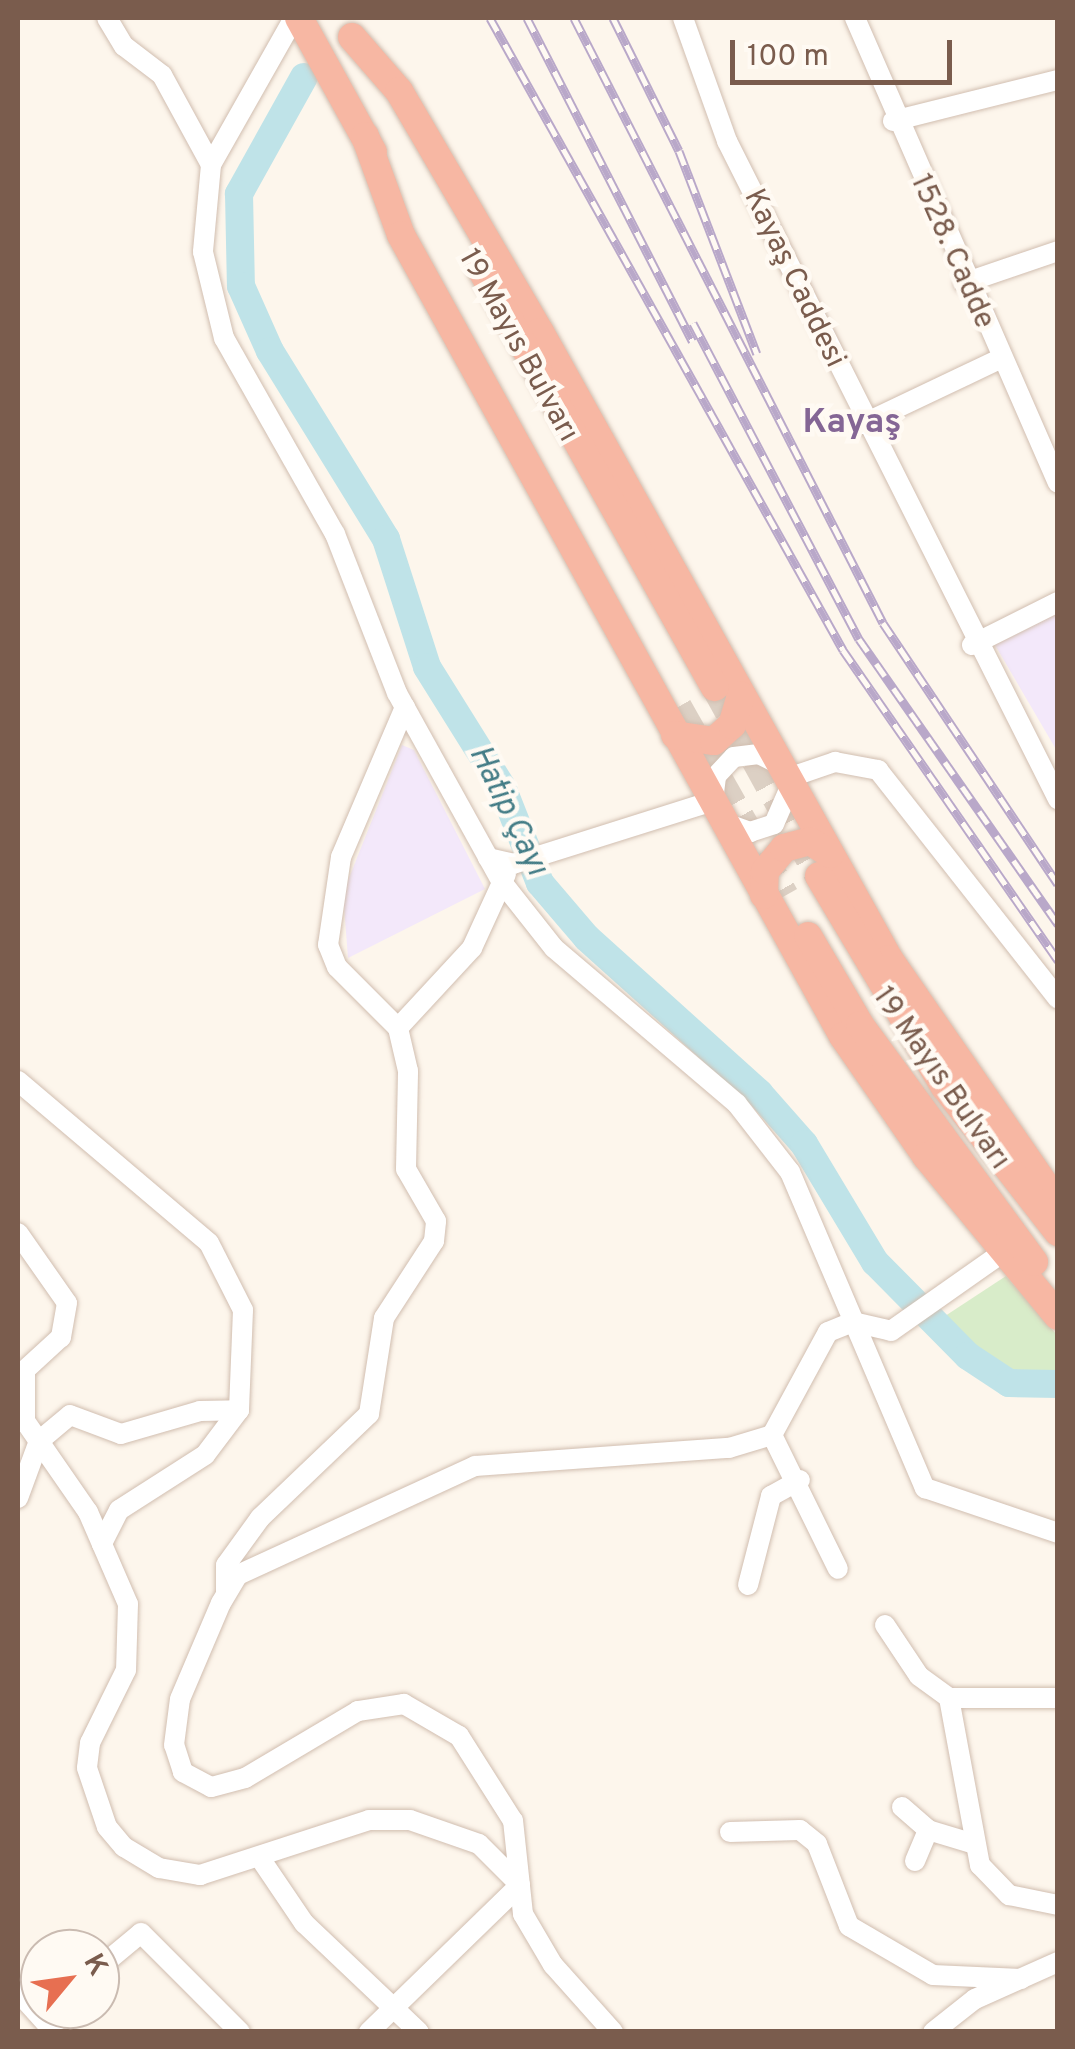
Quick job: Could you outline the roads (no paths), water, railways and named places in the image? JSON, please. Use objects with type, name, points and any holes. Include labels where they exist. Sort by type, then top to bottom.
[{"type":"highway","name":"19 Mayıs Bulvarı","points":[[296,18],[365,136],[677,721],[719,812],[774,896],[843,1036],[1010,1249]]},
{"type":"highway","name":"19 Mayıs Bulvarı","points":[[347,28],[728,691],[786,776],[825,865],[945,1087],[1058,1232]]},
{"type":"highway","points":[[677,721],[714,741],[732,724],[728,691]]},
{"type":"highway","points":[[774,896],[765,871],[784,848],[810,842],[960,1072],[1058,1204]]},
{"type":"highway","points":[[1010,1249],[1058,1288]]},
{"type":"highway","points":[[1010,1249],[1058,1316]]},
{"type":"street","points":[[107,18],[124,46],[162,75],[211,165]]},
{"type":"street","points":[[296,18],[211,165],[203,252],[224,338],[335,534],[405,707],[488,858],[516,868],[719,812],[750,832],[774,824],[786,776]]},
{"type":"street","name":"Kayaş Caddesi","points":[[683,18],[727,141],[862,424],[972,645],[1058,799]]},
{"type":"street","name":"1528. Cadde","points":[[855,18],[893,120],[964,283],[998,360],[1049,448],[1058,482]]},
{"type":"street","points":[[893,120],[1058,80]]},
{"type":"street","points":[[964,283],[1058,251]]},
{"type":"street","points":[[862,424],[998,360]]},
{"type":"street","points":[[972,645],[1058,602]]},
{"type":"street","points":[[226,1594],[226,1564],[260,1518],[369,1414],[384,1318],[434,1241],[436,1221],[406,1170],[408,1071],[398,1028],[337,967],[328,945],[341,857],[405,707]]},
{"type":"street","points":[[719,812],[716,776],[734,757],[759,754],[786,776]]},
{"type":"street","points":[[786,776],[835,762],[878,770],[1058,999]]},
{"type":"street","points":[[398,1028],[472,948],[516,868]]},
{"type":"street","points":[[516,868],[554,948],[748,1118],[820,1230],[854,1322],[925,1488],[1058,1533]]},
{"type":"street","points":[[18,1081],[209,1243],[243,1310],[239,1410],[205,1455],[119,1510],[102,1544]]},
{"type":"street","points":[[18,1234],[67,1303],[60,1337],[24,1370],[21,1417],[102,1544],[128,1604],[126,1670],[90,1743],[87,1768],[106,1827],[135,1856],[172,1872],[262,1861],[341,1827],[410,1820],[479,1844],[520,1885]]},
{"type":"street","points":[[614,2032],[552,1964],[523,1914],[499,1788],[459,1736],[404,1704],[358,1710],[245,1778],[210,1787],[183,1772],[174,1745],[180,1698],[226,1594],[238,1575],[475,1466],[730,1448],[772,1436],[809,1354],[828,1332],[854,1322],[892,1330],[924,1314],[1010,1249]]},
{"type":"street","points":[[18,1498],[39,1442],[70,1415],[121,1434],[200,1411],[239,1410]]},
{"type":"street","points":[[772,1436],[800,1480],[838,1569]]},
{"type":"street","points":[[748,1586],[771,1496],[800,1480]]},
{"type":"street","points":[[885,1626],[918,1676],[949,1698],[1058,1698]]},
{"type":"street","points":[[949,1698],[970,1843],[1008,1895],[1058,1905]]},
{"type":"street","points":[[902,1806],[928,1830],[970,1843]]},
{"type":"street","points":[[730,1832],[800,1830],[817,1844],[849,1926],[933,1975],[1021,1979]]},
{"type":"street","points":[[915,1861],[928,1830]]},
{"type":"street","points":[[262,1861],[304,1922],[419,2032]]},
{"type":"street","points":[[369,2032],[520,1885]]},
{"type":"street","points":[[120,1950],[141,1933],[240,2032]]},
{"type":"street","points":[[933,2032],[1021,1979],[1058,1962]]},
{"type":"waterway","name":"Hatip Çayı","points":[[304,77],[239,194],[241,286],[270,351],[386,539],[427,667],[502,787],[540,883],[587,938],[759,1093],[804,1144],[875,1262],[968,1356],[1009,1383],[1058,1384]]},
{"type":"tunnel","points":[[715,687],[819,876]]},
{"type":"tunnel","points":[[678,707],[785,896]]},
{"type":"railway","points":[[490,18],[843,650],[1058,961]]},
{"type":"railway","points":[[527,18],[692,341]]},
{"type":"railway","points":[[574,18],[883,623],[1058,884]]},
{"type":"railway","points":[[613,18],[679,151],[757,354]]},
{"type":"railway","points":[[693,323],[859,639],[1058,924]]},
{"type":"district","name":"Kayaş","points":[[852,423]]}]
